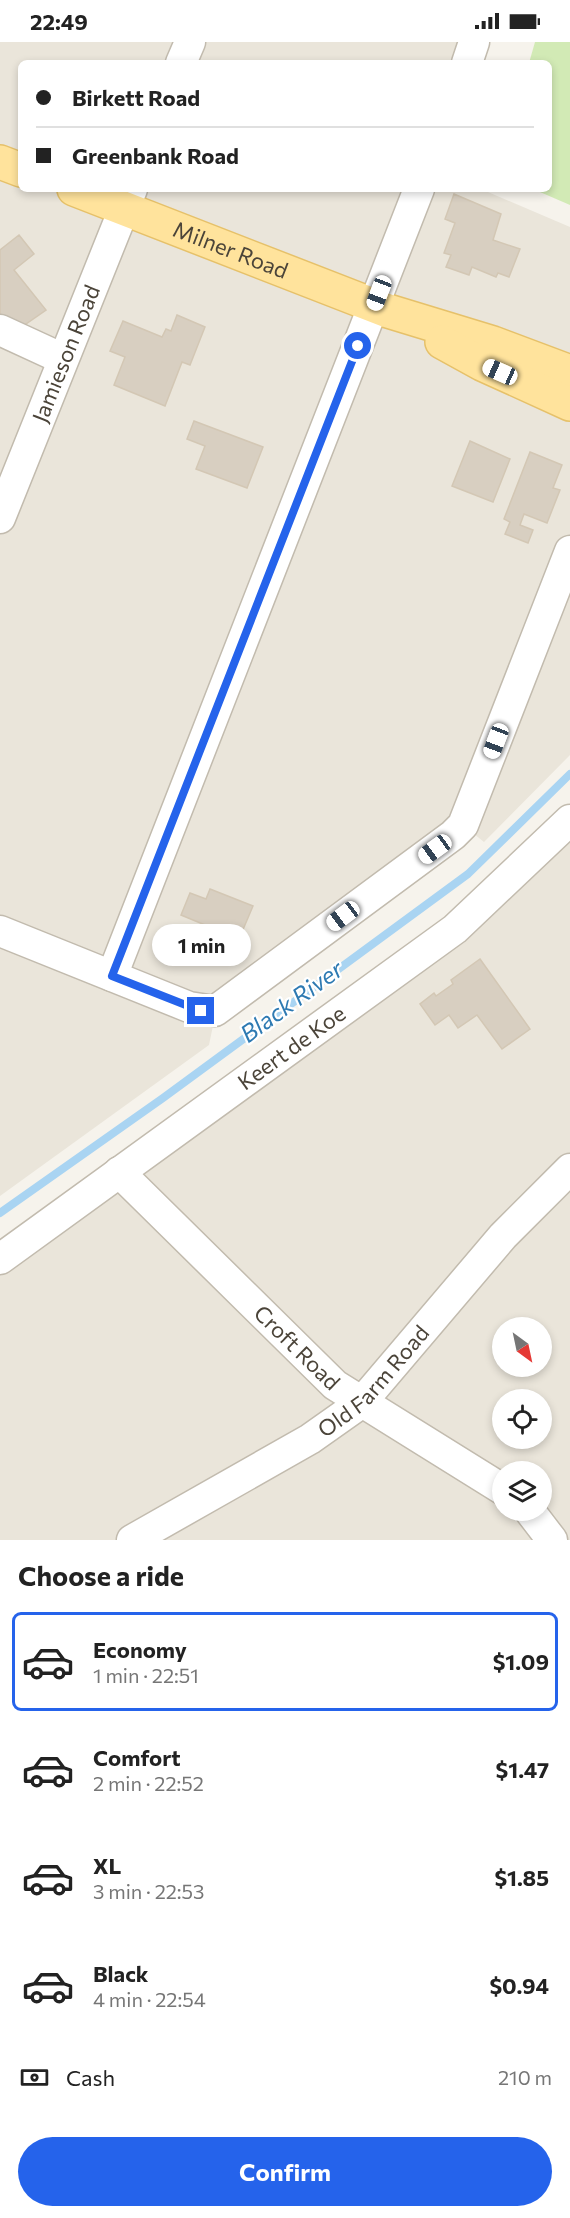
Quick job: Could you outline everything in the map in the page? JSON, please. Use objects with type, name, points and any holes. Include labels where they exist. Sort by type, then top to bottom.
[{"type":"main road","points":[[0,162],[18,169]]},
{"type":"main road","name":"Milner Road","points":[[92,192],[128,198],[381,308],[482,364],[570,404]]},
{"type":"main road","name":"Milner Road","points":[[381,308],[493,343],[570,372]]},
{"type":"street","points":[[183,60],[190,42]]},
{"type":"street","points":[[467,60],[474,42]]},
{"type":"street","points":[[112,976],[381,308],[418,192]]},
{"type":"street","name":"Jamieson Road","points":[[0,518],[128,198]]},
{"type":"street","points":[[0,330],[63,359]]},
{"type":"street","points":[[0,931],[189,1007],[216,1011],[453,835],[463,825],[570,551]]},
{"type":"street","name":"Keert de Koe","points":[[0,1259],[455,929],[483,906],[570,820]]},
{"type":"street","name":"Old Farm Road","points":[[132,1540],[310,1439],[362,1403],[502,1236],[570,1169]]},
{"type":"street","name":"Croft Road","points":[[119,1172],[318,1371],[362,1403],[492,1483]]},
{"type":"street","points":[[537,1521],[552,1540]]},
{"type":"shaded area","points":[[0,42],[474,42],[467,60],[18,60],[18,192],[488,192],[570,227],[570,755],[484,842],[463,825],[216,1011],[209,1045],[0,1196]]},
{"type":"shaded area","points":[[570,820],[570,1540],[0,1540],[0,1259],[455,929]]},
{"type":"green space","points":[[535,42],[570,42],[570,205],[540,192],[552,192],[552,60],[530,60]]},
{"type":"building","points":[[454,194],[501,214],[493,240],[520,249],[509,277],[498,273],[496,277],[472,267],[469,275],[446,267],[451,255],[444,253],[455,223],[445,219]]},
{"type":"building","points":[[19,235],[34,254],[14,270],[46,310],[13,333],[0,316],[0,250]]},
{"type":"building","points":[[177,315],[205,327],[190,365],[182,362],[165,406],[114,385],[125,357],[110,351],[123,321],[162,337],[166,329],[171,331]]},
{"type":"building","points":[[194,421],[263,447],[247,488],[196,469],[205,446],[187,439]]},
{"type":"building","points":[[470,441],[510,459],[493,502],[452,486]]},
{"type":"building","points":[[530,452],[562,465],[553,488],[560,490],[547,523],[524,514],[520,525],[533,530],[528,543],[505,534],[510,522],[504,519]]},
{"type":"building","points":[[210,889],[253,906],[239,939],[181,915],[190,893],[206,899]]},
{"type":"building","points":[[480,959],[530,1029],[502,1049],[477,1015],[458,1028],[449,1015],[435,1025],[420,1004],[434,993],[436,996],[453,984],[451,980]]},
{"type":"waterway","name":"Black River","points":[[0,1213],[163,1098],[468,874],[570,774]]},
{"type":"route","points":[[201,1011],[112,976],[358,346]]}]
